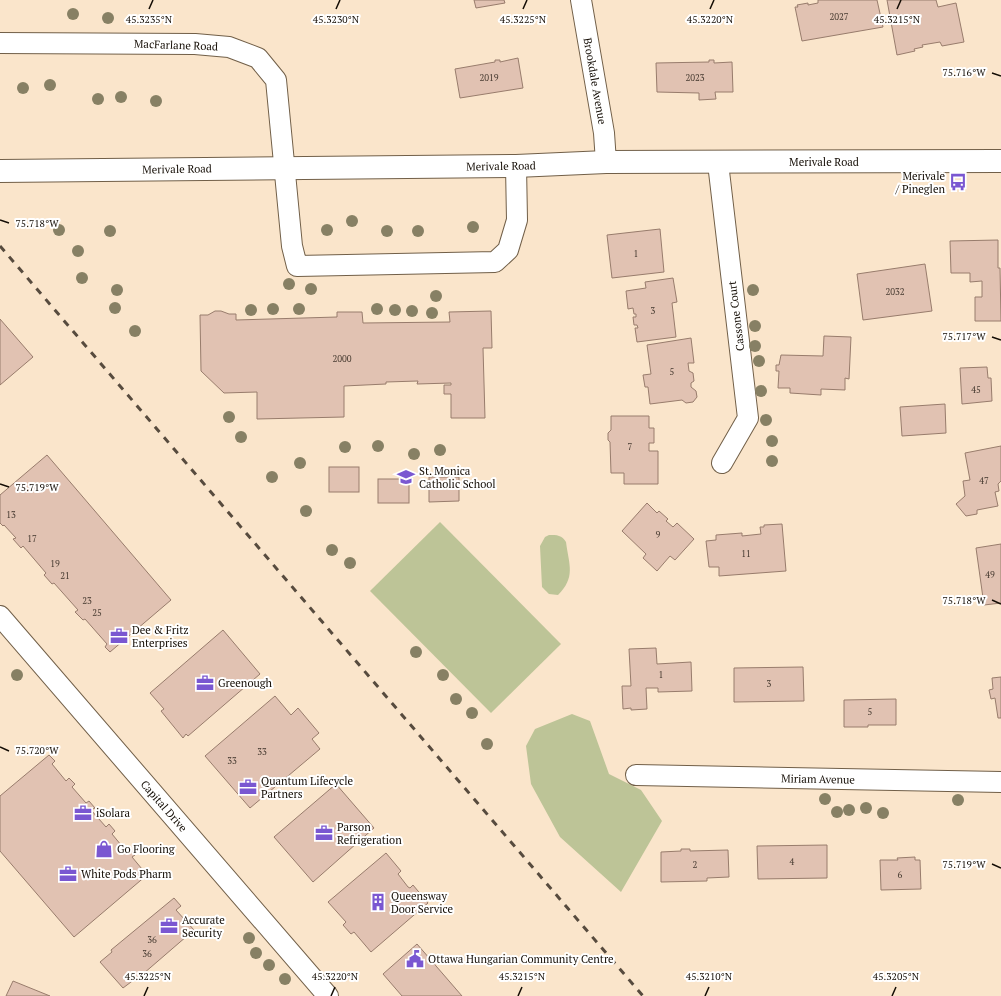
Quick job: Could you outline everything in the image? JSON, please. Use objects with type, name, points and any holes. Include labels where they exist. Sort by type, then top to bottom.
[{"type":"main road","name":"Merivale Road","points":[[0,171],[516,166],[606,162],[718,163],[1001,161]]},
{"type":"street","name":"Brookdale Avenue","points":[[581,0],[604,133],[606,162]]},
{"type":"street","name":"MacFarlane Road","points":[[0,43],[195,44],[229,48],[258,58],[276,80],[282,128],[284,168],[292,246],[297,266],[495,262],[508,250],[517,220],[516,166]]},
{"type":"street","name":"Cassone Court","points":[[718,163],[748,418],[722,463]]},
{"type":"street","name":"Capital Drive","points":[[0,616],[328,996]]},
{"type":"street","name":"Miriam Avenue","points":[[636,775],[1001,782]]},
{"type":"green space","points":[[440,522],[561,644],[491,713],[370,591]]},
{"type":"green space","points":[[549,535],[563,538],[566,542],[569,557],[569,576],[564,588],[558,595],[549,594],[542,587],[540,546],[545,537]]},
{"type":"green space","points":[[572,714],[590,721],[609,774],[641,790],[662,821],[621,892],[560,837],[531,784],[526,746],[535,729]]},
{"type":"building","points":[[474,0],[504,0],[505,3],[476,8]]},
{"type":"building","points":[[818,0],[877,0],[883,27],[802,41],[795,7],[798,7],[797,5],[808,3],[808,5],[818,3]]},
{"type":"building","points":[[887,0],[936,0],[938,7],[956,3],[964,42],[942,46],[940,42],[922,45],[923,47],[914,49],[915,51],[897,55]]},
{"type":"building","points":[[518,58],[523,88],[460,98],[455,69],[495,62],[495,60],[500,60],[500,62]]},
{"type":"building","points":[[709,60],[714,60],[714,63],[732,62],[733,92],[715,92],[716,99],[699,100],[699,93],[657,92],[656,63],[709,62]]},
{"type":"building","points":[[660,229],[664,272],[612,278],[607,235]]},
{"type":"building","points":[[998,240],[1001,321],[975,321],[975,297],[982,297],[982,281],[970,282],[970,273],[951,273],[950,241]]},
{"type":"building","points":[[925,264],[932,311],[863,320],[857,274]]},
{"type":"building","points":[[673,278],[677,302],[672,303],[676,337],[637,342],[635,328],[638,328],[637,325],[634,325],[633,317],[636,317],[636,314],[634,314],[633,308],[628,309],[626,291],[646,288],[645,282]]},
{"type":"building","points":[[215,311],[236,314],[236,320],[337,317],[337,312],[362,312],[363,323],[450,322],[449,312],[491,311],[492,348],[483,348],[485,418],[451,418],[451,394],[444,394],[444,385],[451,385],[451,383],[417,384],[418,381],[344,386],[344,417],[257,419],[257,392],[224,393],[201,371],[200,315],[208,315]]},
{"type":"building","points":[[0,319],[33,357],[0,385]]},
{"type":"building","points":[[824,336],[851,337],[849,379],[845,378],[845,390],[821,389],[821,395],[790,393],[790,388],[778,388],[779,371],[776,371],[776,365],[779,365],[781,355],[823,356]]},
{"type":"building","points":[[691,338],[694,363],[688,363],[689,371],[693,373],[694,381],[691,383],[691,387],[696,391],[697,397],[693,402],[686,403],[682,400],[650,404],[648,387],[645,387],[643,375],[651,374],[647,345]]},
{"type":"building","points":[[987,367],[988,378],[991,378],[992,401],[962,404],[960,368]]},
{"type":"building","points":[[945,404],[946,433],[902,436],[900,407]]},
{"type":"building","points":[[611,416],[649,416],[649,428],[654,428],[654,443],[649,443],[649,451],[658,451],[658,484],[624,484],[624,473],[611,473],[610,442],[608,440],[608,433],[611,430]]},
{"type":"building","points":[[1001,446],[1001,481],[998,484],[999,491],[995,492],[998,506],[977,510],[977,514],[966,516],[956,504],[965,496],[963,481],[970,480],[965,453]]},
{"type":"building","points":[[47,455],[171,600],[110,652],[105,647],[107,644],[85,619],[83,620],[75,612],[78,610],[54,583],[52,584],[44,575],[46,573],[23,546],[21,548],[13,539],[16,538],[4,525],[3,526],[0,523],[0,495]]},
{"type":"building","points":[[329,467],[359,467],[359,492],[329,492]]},
{"type":"building","points":[[429,477],[459,477],[459,501],[429,502]]},
{"type":"building","points":[[378,479],[409,479],[409,503],[378,503]]},
{"type":"building","points":[[647,503],[657,513],[659,511],[668,519],[666,521],[673,527],[677,523],[694,539],[675,560],[670,556],[657,571],[643,558],[646,554],[622,531]]},
{"type":"building","points":[[782,524],[786,571],[719,576],[719,567],[709,567],[706,541],[716,540],[716,535],[742,533],[742,536],[761,534],[760,527],[764,527],[764,525]]},
{"type":"building","points":[[1001,544],[1001,603],[984,605],[976,548]]},
{"type":"building","name":"Greenough","points":[[223,630],[260,674],[188,736],[186,734],[183,738],[161,711],[164,709],[150,693]]},
{"type":"building","points":[[656,648],[657,664],[691,662],[692,691],[658,692],[658,688],[646,688],[647,709],[623,709],[622,686],[631,686],[629,649]]},
{"type":"building","points":[[803,667],[804,701],[734,702],[734,668]]},
{"type":"building","points":[[1001,677],[1001,718],[998,718],[995,698],[991,699],[989,690],[993,689],[992,678]]},
{"type":"building","points":[[275,696],[291,715],[298,708],[319,733],[312,739],[320,749],[250,808],[205,756]]},
{"type":"building","points":[[896,699],[896,725],[844,727],[844,700]]},
{"type":"building","points":[[49,755],[55,761],[52,764],[66,781],[69,778],[75,784],[72,787],[86,803],[89,801],[95,808],[91,810],[106,827],[109,824],[115,831],[112,834],[126,851],[129,848],[135,855],[132,857],[147,875],[74,937],[0,851],[0,796]]},
{"type":"building","name":"Parson Refrigeration","points":[[336,784],[374,828],[313,882],[274,837]]},
{"type":"building","points":[[827,845],[827,878],[758,879],[757,846]]},
{"type":"building","points":[[681,849],[690,849],[690,851],[728,850],[729,877],[707,878],[707,881],[661,882],[661,852],[681,851]]},
{"type":"building","name":"Queensway Door Service","points":[[386,853],[401,871],[398,874],[408,887],[410,888],[413,885],[428,903],[371,952],[354,932],[351,934],[343,925],[346,922],[328,902]]},
{"type":"building","points":[[915,857],[915,860],[920,860],[921,889],[881,890],[880,860],[898,860],[897,858]]},
{"type":"building","points":[[174,898],[181,906],[176,910],[194,930],[136,980],[135,979],[123,988],[100,962],[112,952],[111,950]]},
{"type":"building","name":"Ottawa Hungarian Community Centre","points":[[417,944],[462,996],[402,996],[383,974]]},
{"type":"building","points":[[13,981],[50,996],[6,996]]},
{"type":"railway","points":[[0,246],[643,996]]},
{"type":"place","name":"Merivale / Pineglen","points":[[958,182]]},
{"type":"place","name":"St. Monica Catholic School","points":[[406,477]]},
{"type":"place","name":"Dee & Fritz Enterprises","points":[[119,636]]},
{"type":"place","name":"Greenough","points":[[205,683]]},
{"type":"place","name":"Quantum Lifecycle Partners","points":[[248,787]]},
{"type":"place","name":"iSolara","points":[[83,813]]},
{"type":"place","name":"Parson Refrigeration","points":[[324,833]]},
{"type":"place","name":"Go Flooring","points":[[104,849]]},
{"type":"place","name":"White Pods Pharm","points":[[68,874]]},
{"type":"place","name":"Queensway Door Service","points":[[378,902]]},
{"type":"place","name":"Accurate Security","points":[[169,926]]},
{"type":"place","name":"Ottawa Hungarian Community Centre","points":[[415,959]]}]
